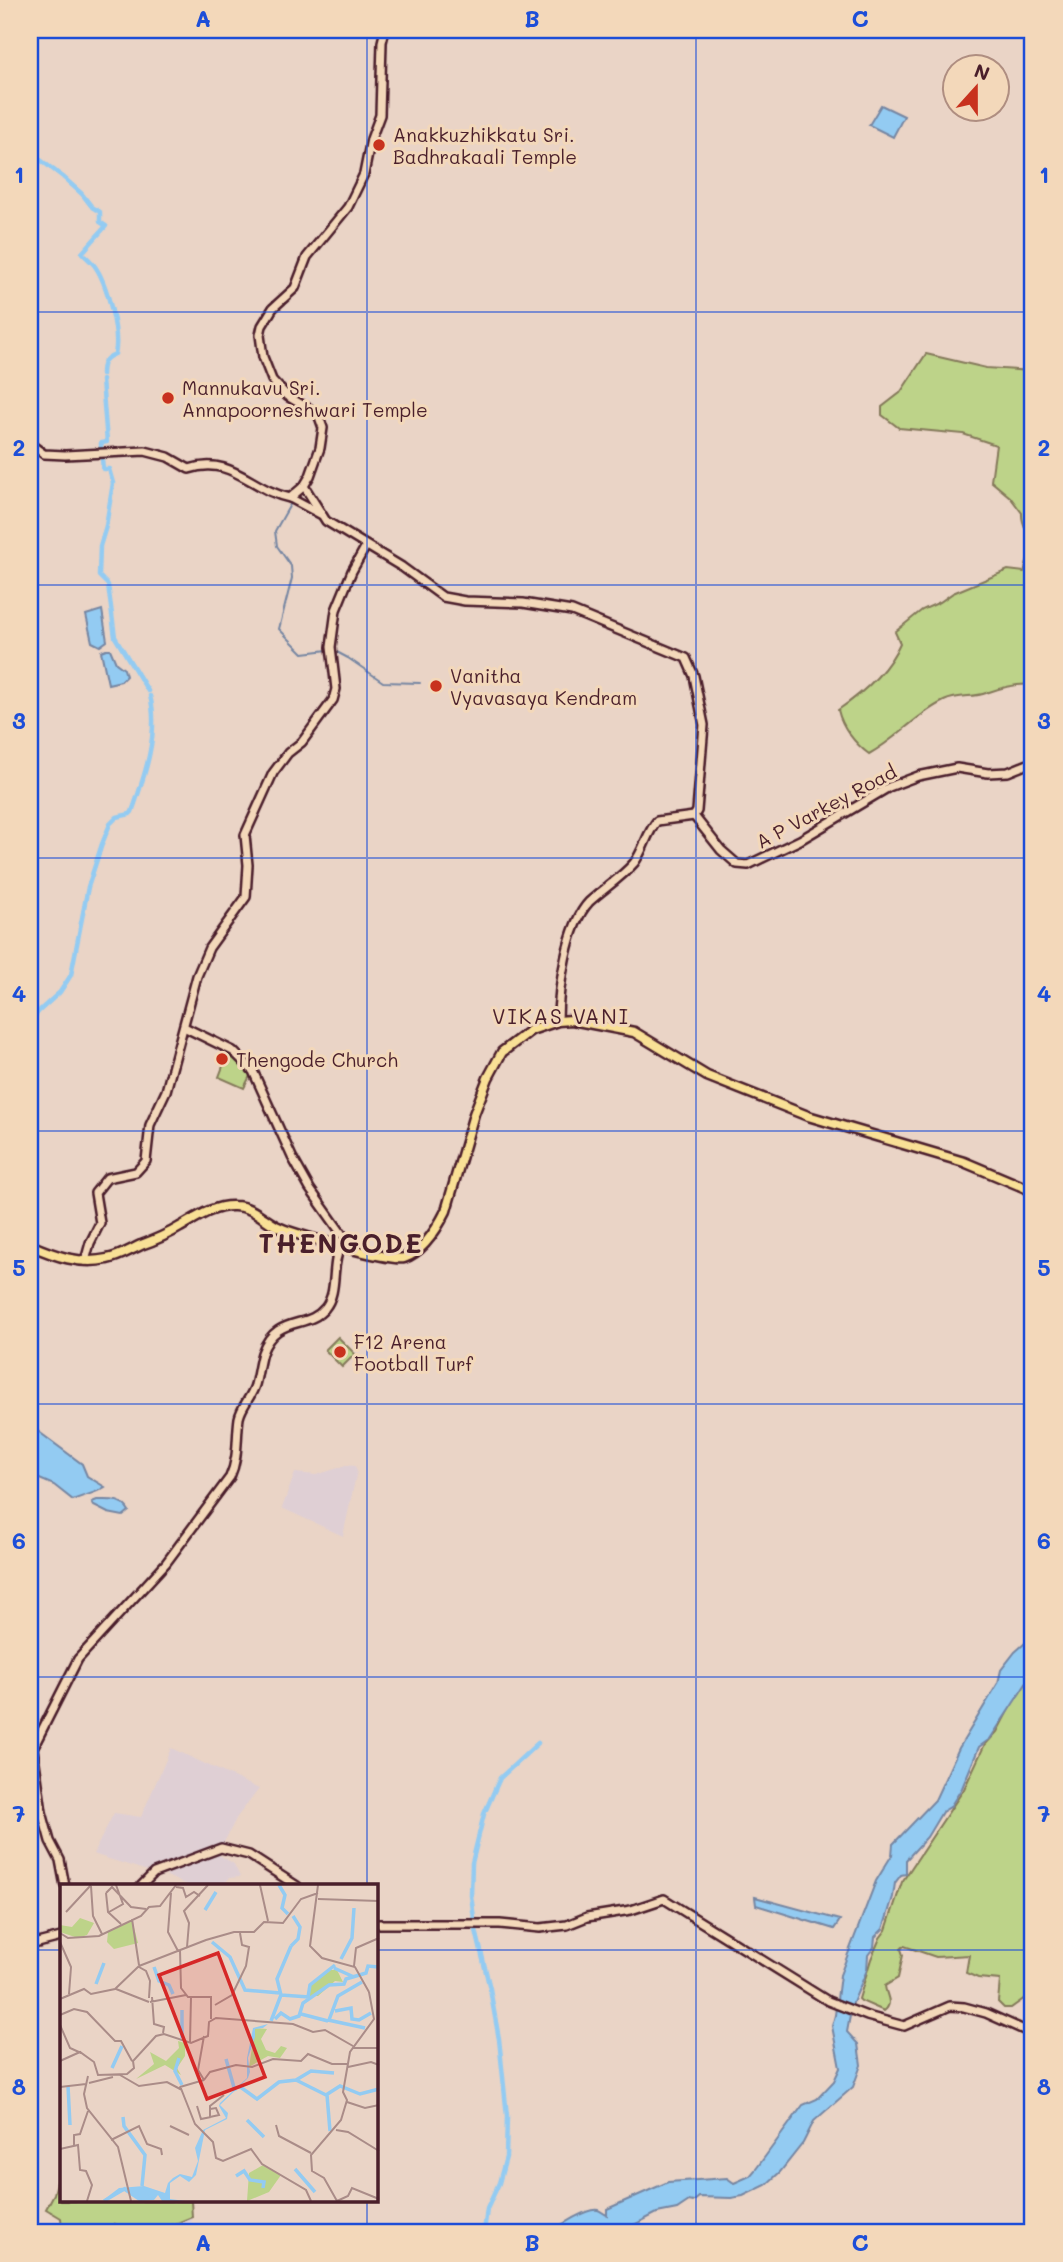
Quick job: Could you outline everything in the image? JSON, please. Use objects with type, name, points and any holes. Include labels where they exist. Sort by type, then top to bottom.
[{"type":"main road","points":[[290,498],[310,477],[320,448],[323,428],[318,414],[287,396],[272,380],[263,357],[260,335],[266,316],[295,288],[307,257],[348,206],[364,174],[371,139],[380,115],[382,42],[386,30]]},
{"type":"main road","points":[[30,444],[44,454],[65,456],[145,451],[168,457],[189,469],[201,465],[218,465],[321,515]]},
{"type":"main road","points":[[304,486],[326,521],[402,567],[443,597],[465,601],[523,603],[572,611],[686,658],[694,676],[704,725],[697,811],[694,816],[657,821],[647,835],[636,861],[583,911],[565,958],[558,1021]]},
{"type":"main road","points":[[85,1261],[100,1223],[95,1193],[107,1178],[136,1172],[144,1165],[150,1125],[166,1091],[197,976],[205,955],[246,897],[248,865],[245,835],[273,774],[288,753],[306,737],[333,700],[336,689],[331,647],[336,611],[352,571],[366,546]]},
{"type":"main road","name":"A P Varkey Road","points":[[694,816],[721,850],[737,864],[748,865],[800,840],[889,787],[918,776],[957,768],[988,773],[1008,772],[1033,762]]},
{"type":"main road","points":[[30,1245],[64,1259],[105,1260],[158,1240],[201,1214],[235,1205],[253,1210],[278,1227],[392,1258],[407,1257],[421,1246],[446,1210],[474,1114],[502,1052],[531,1030],[558,1021],[572,1020],[634,1032],[707,1076],[856,1132],[964,1162],[1033,1191]]},
{"type":"main road","points":[[65,1884],[60,1860],[50,1841],[42,1812],[33,1748],[78,1659],[166,1563],[230,1477],[236,1465],[242,1406],[250,1398],[255,1385],[262,1351],[271,1337],[284,1325],[318,1315],[327,1306],[332,1293],[337,1252],[344,1246],[344,1237],[310,1189],[292,1157],[253,1071],[233,1051],[184,1027]]},
{"type":"main road","points":[[143,1884],[155,1873],[221,1849],[249,1856],[294,1884]]},
{"type":"main road","points":[[378,1924],[474,1924],[540,1928],[567,1925],[587,1917],[631,1910],[664,1899],[828,2001],[867,2016],[904,2026],[950,2006],[986,2012],[1033,2034]]},
{"type":"main road","points":[[30,1945],[60,1937]]},
{"type":"shaded area","points":[[348,1465],[355,1466],[357,1471],[343,1536],[282,1508],[295,1473],[316,1475]]},
{"type":"shaded area","points":[[171,1748],[259,1789],[237,1817],[221,1848],[154,1873],[93,1854],[114,1813],[141,1817]]},
{"type":"shaded area","points":[[216,1853],[234,1864],[240,1877],[229,1878],[224,1884],[184,1884],[167,1876],[168,1871]]},
{"type":"shaded area","points":[[192,2217],[191,2232],[151,2232]]},
{"type":"green space","points":[[926,354],[986,368],[1033,371],[1033,685],[1009,686],[944,701],[869,754],[850,735],[838,710],[865,689],[889,663],[900,643],[895,632],[922,610],[953,593],[1008,570],[1024,572],[1030,550],[1022,513],[1010,497],[991,481],[996,445],[963,434],[899,428],[882,415],[882,407],[900,393]]},
{"type":"green space","points":[[228,1053],[251,1074],[244,1088],[219,1077]]},
{"type":"green space","name":"F12 Arena Football Turf","points":[[338,1337],[355,1354],[342,1367],[325,1350]]},
{"type":"green space","points":[[1033,1670],[1033,1999],[1025,1998],[1011,2008],[1004,2008],[998,2002],[1000,1980],[978,1978],[966,1973],[969,1955],[936,1957],[904,1946],[901,1949],[903,1955],[898,1978],[885,1986],[889,2002],[887,2008],[884,2011],[861,2001],[859,1999],[871,1959],[886,1930],[902,1882],[964,1789],[984,1746],[997,1732]]},
{"type":"green space","points":[[60,2170],[60,2202],[191,2202],[192,2217],[144,2233],[115,2224],[110,2232],[59,2232],[62,2228],[61,2218],[46,2209],[54,2194]]},
{"type":"water","points":[[881,105],[904,116],[893,137],[869,125]]},
{"type":"water","points":[[102,610],[107,641],[100,646],[92,642],[86,615]]},
{"type":"water","points":[[110,649],[116,663],[124,669],[126,676],[121,681],[108,684],[101,651]]},
{"type":"water","points":[[35,1429],[82,1464],[87,1476],[105,1487],[73,1500],[54,1485],[30,1475],[30,1434]]},
{"type":"water","points":[[92,1502],[119,1502],[129,1511],[123,1516],[108,1513],[94,1506]]},
{"type":"water","points":[[1033,1636],[1033,1673],[990,1739],[979,1747],[962,1788],[950,1807],[942,1812],[927,1837],[906,1860],[906,1874],[901,1875],[895,1883],[883,1929],[875,1937],[874,1947],[868,1955],[867,1970],[852,2005],[847,2032],[858,2044],[861,2065],[853,2087],[814,2121],[803,2143],[766,2185],[743,2196],[699,2197],[677,2209],[657,2213],[634,2225],[610,2232],[551,2232],[588,2211],[598,2210],[607,2215],[607,2209],[668,2182],[727,2178],[734,2183],[750,2176],[803,2105],[817,2099],[834,2081],[840,2068],[832,2026],[840,1975],[876,1881],[892,1855],[893,1844],[935,1800],[959,1748],[998,1683],[1001,1670],[1015,1652]]},
{"type":"water","points":[[755,1897],[840,1920],[834,1929],[756,1905]]},
{"type":"waterway","points":[[30,152],[82,194],[92,207],[100,212],[100,222],[106,226],[82,253],[99,273],[108,295],[116,334],[115,354],[104,362],[102,375]]},
{"type":"waterway","points":[[101,449],[101,443],[107,442],[102,380]]},
{"type":"waterway","points":[[316,420],[320,431]]},
{"type":"waterway","points":[[313,458],[318,440]]},
{"type":"waterway","points":[[102,459],[103,469],[109,469],[113,483],[100,546],[99,576],[108,585],[115,637],[148,691]]},
{"type":"waterway","points":[[291,503],[275,531],[277,546],[291,566],[292,578],[279,629],[303,653],[328,650]]},
{"type":"waterway","points":[[333,650],[383,682],[420,683]]},
{"type":"waterway","points":[[30,1023],[60,992],[71,975],[88,887],[102,844],[110,824],[117,817],[132,812],[146,770],[152,740],[153,710],[150,696]]},
{"type":"waterway","points":[[484,2232],[487,2209],[499,2183],[506,2157],[507,2116],[499,2039],[475,1926],[471,1895],[472,1863],[484,1814],[500,1778],[538,1743]]},
{"type":"place","name":"Anakkuzhikkatu Sri. Badhrakaali Temple","points":[[379,145]]},
{"type":"place","name":"Mannukavu Sri. Annapoorneshwari Temple","points":[[168,398]]},
{"type":"place","name":"Vanitha Vyavasaya Kendram","points":[[436,686]]},
{"type":"place","name":"Thengode Church","points":[[222,1059]]},
{"type":"place","name":"F12 Arena Football Turf","points":[[340,1352]]},
{"type":"district","name":"VIKAS VANI","points":[[561,1015]]},
{"type":"district","name":"THENGODE","points":[[341,1243]]}]
